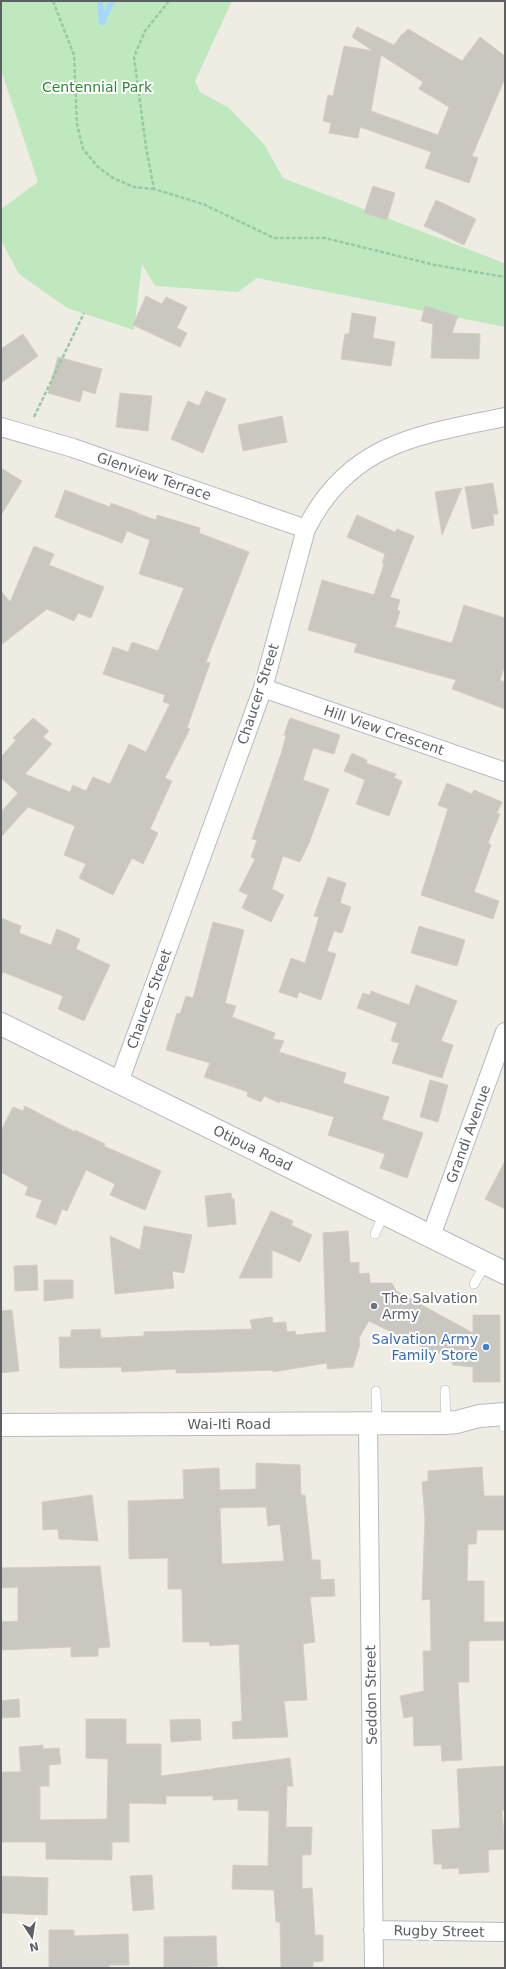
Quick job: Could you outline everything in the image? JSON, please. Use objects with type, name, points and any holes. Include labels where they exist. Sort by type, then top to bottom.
[{"type":"street","name":"Chaucer Street","points":[[119,1082],[263,688],[306,529],[315,511],[344,477],[374,454],[394,444],[435,432],[505,418]]},
{"type":"street","name":"Glenview Terrace","points":[[1,427],[73,448],[306,529]]},
{"type":"street","name":"Hill View Crescent","points":[[263,688],[505,772]]},
{"type":"street","name":"Otipua Road","points":[[1,1024],[496,1268]]},
{"type":"street","name":"Grandi Avenue","points":[[431,1236],[505,1032]]},
{"type":"street","name":"Wai-Iti Road","points":[[1,1425],[451,1422],[479,1416],[505,1414]]},
{"type":"street","name":"Wai-Iti Road","points":[[451,1422],[473,1429],[505,1427]]},
{"type":"street","name":"Seddon Street","points":[[372,1423],[374,1968]]},
{"type":"street","name":"Rugby Street","points":[[373,1930],[505,1932]]},
{"type":"lane","points":[[375,1234],[384,1213]]},
{"type":"lane","points":[[474,1284],[496,1268]]},
{"type":"lane","points":[[446,1390],[451,1422]]},
{"type":"lane","points":[[372,1423],[376,1391]]},
{"type":"path","points":[[53,1],[74,55],[78,124],[83,149],[98,167],[112,178],[134,187],[154,189],[203,204],[274,238],[325,238],[435,265],[505,276]]},
{"type":"path","points":[[154,189],[146,147],[134,57],[145,31],[169,1]]},
{"type":"path","points":[[25,435],[84,313]]},
{"type":"green space","name":"Centennial Park","points":[[1,1],[232,1],[195,81],[200,92],[229,108],[264,144],[283,178],[504,263],[505,327],[257,278],[238,292],[155,286],[142,264],[134,330],[67,308],[19,274],[1,240],[1,209],[38,182],[1,70]]},
{"type":"building","points":[[357,27],[394,45],[402,34],[408,29],[462,61],[480,37],[505,56],[505,78],[472,156],[478,158],[469,183],[425,168],[431,152],[360,127],[358,138],[329,133],[331,123],[323,121],[328,95],[333,96],[344,46],[373,51],[352,37]],"holes":[[[381,55],[423,82],[419,89],[449,107],[438,135],[371,111]]]},
{"type":"building","points":[[373,186],[395,193],[387,220],[364,213]]},
{"type":"building","points":[[436,200],[476,219],[464,245],[424,226]]},
{"type":"building","points":[[146,296],[162,304],[166,297],[187,307],[177,328],[187,333],[180,347],[133,325]]},
{"type":"building","points":[[425,306],[458,316],[452,333],[480,334],[479,359],[431,358],[433,324],[421,321]]},
{"type":"building","points":[[352,313],[376,317],[373,338],[395,342],[391,366],[341,359],[345,334],[349,334]]},
{"type":"building","points":[[23,334],[38,356],[1,383],[1,349]]},
{"type":"building","points":[[58,357],[102,369],[95,394],[83,390],[80,402],[48,393]]},
{"type":"building","points":[[206,391],[226,399],[203,453],[171,439],[188,401],[199,406]]},
{"type":"building","points":[[120,393],[152,396],[148,431],[116,427]]},
{"type":"building","points":[[282,416],[287,442],[243,451],[238,425]]},
{"type":"building","points":[[1,468],[22,481],[1,515]]},
{"type":"building","points":[[493,483],[498,514],[493,514],[494,525],[472,529],[465,487]]},
{"type":"building","points":[[462,488],[442,535],[435,492]]},
{"type":"building","points":[[65,490],[110,507],[111,503],[138,513],[138,517],[139,514],[156,520],[157,515],[200,528],[199,533],[249,552],[206,662],[210,663],[187,728],[190,729],[165,778],[172,781],[150,829],[158,833],[143,864],[132,858],[113,895],[79,878],[86,864],[64,855],[75,826],[28,807],[1,837],[1,812],[18,793],[1,778],[1,757],[16,740],[13,738],[33,718],[49,731],[43,737],[52,744],[25,774],[70,792],[73,785],[86,791],[93,777],[110,784],[129,744],[146,752],[170,704],[163,702],[165,695],[103,674],[113,647],[128,652],[132,642],[158,651],[184,588],[139,574],[150,540],[127,531],[122,543],[55,517]]},
{"type":"building","points":[[357,515],[395,532],[397,529],[414,536],[390,597],[400,600],[397,610],[400,611],[395,627],[452,643],[464,605],[505,618],[505,665],[500,680],[505,682],[505,709],[452,689],[456,680],[354,652],[357,644],[308,630],[322,580],[374,595],[384,564],[382,563],[385,554],[347,537]]},
{"type":"building","points":[[34,546],[54,554],[49,565],[104,587],[91,618],[78,613],[74,621],[47,609],[1,645],[1,591],[10,602]]},
{"type":"building","points":[[290,718],[340,735],[334,754],[313,748],[303,780],[329,789],[309,843],[300,862],[283,856],[272,889],[284,895],[271,922],[242,908],[248,895],[239,891],[255,859],[251,857],[257,840],[252,839],[281,754],[286,736],[284,735]]},
{"type":"building","points":[[352,753],[367,760],[366,763],[396,774],[394,778],[402,781],[389,816],[356,804],[365,780],[344,771]]},
{"type":"building","points":[[447,783],[472,794],[474,790],[502,802],[497,813],[500,814],[488,843],[491,845],[474,892],[499,901],[493,919],[421,895],[448,809],[438,805]]},
{"type":"building","points":[[328,877],[346,883],[340,903],[351,907],[342,933],[334,931],[327,951],[336,954],[321,1000],[299,992],[297,998],[279,992],[291,958],[305,963],[319,917],[314,916]]},
{"type":"building","points":[[1,918],[21,926],[19,933],[51,945],[57,929],[80,939],[76,949],[110,965],[84,1021],[58,1009],[63,996],[3,972],[1,975]]},
{"type":"building","points":[[213,922],[244,930],[225,1003],[236,1006],[232,1017],[275,1033],[273,1039],[284,1041],[279,1052],[346,1073],[343,1083],[389,1097],[382,1119],[423,1133],[407,1178],[380,1168],[385,1154],[328,1135],[334,1117],[280,1101],[279,1103],[264,1096],[261,1102],[247,1096],[248,1092],[204,1077],[210,1063],[166,1050],[177,1013],[180,1014],[186,996],[193,998]]},
{"type":"building","points":[[419,926],[465,940],[457,966],[411,953]]},
{"type":"building","points":[[416,985],[457,1001],[441,1041],[453,1045],[442,1078],[392,1063],[399,1043],[391,1041],[397,1023],[357,1008],[363,993],[370,995],[371,991],[409,1005]]},
{"type":"building","points":[[430,1080],[448,1085],[438,1122],[420,1117]]},
{"type":"building","points":[[25,1106],[75,1132],[75,1130],[105,1144],[104,1146],[161,1171],[145,1210],[110,1195],[115,1184],[86,1170],[67,1211],[62,1209],[56,1225],[36,1217],[42,1200],[25,1195],[28,1187],[1,1172],[1,1131],[13,1107],[23,1111]]},
{"type":"building","points":[[505,1161],[505,1209],[485,1199]]},
{"type":"building","points":[[231,1193],[232,1199],[234,1199],[236,1224],[208,1227],[205,1196]]},
{"type":"building","points":[[271,1211],[293,1221],[291,1225],[312,1235],[300,1262],[272,1250],[272,1278],[239,1278]]},
{"type":"building","points":[[144,1226],[192,1235],[184,1273],[172,1271],[174,1288],[115,1294],[110,1236],[140,1250]]},
{"type":"building","points":[[348,1231],[350,1263],[359,1262],[359,1274],[369,1273],[370,1283],[392,1283],[396,1291],[473,1333],[473,1315],[500,1315],[500,1382],[473,1382],[473,1367],[453,1365],[450,1353],[434,1353],[369,1321],[359,1338],[360,1344],[353,1367],[327,1369],[327,1363],[273,1372],[273,1370],[194,1373],[176,1373],[176,1369],[122,1372],[121,1367],[60,1368],[59,1337],[71,1337],[71,1330],[100,1329],[101,1338],[144,1336],[144,1332],[252,1329],[250,1320],[272,1317],[273,1323],[286,1322],[287,1332],[295,1331],[296,1335],[326,1332],[323,1233]]},
{"type":"building","points":[[37,1265],[38,1290],[15,1291],[14,1266]]},
{"type":"building","points":[[44,1280],[73,1280],[73,1298],[44,1301]]},
{"type":"building","points":[[12,1310],[19,1371],[1,1373],[1,1311]]},
{"type":"building","points":[[256,1463],[300,1465],[301,1495],[305,1495],[312,1560],[320,1560],[321,1580],[334,1579],[335,1596],[310,1597],[315,1642],[303,1644],[307,1700],[284,1701],[288,1737],[233,1739],[232,1722],[242,1721],[239,1644],[210,1646],[209,1642],[183,1642],[182,1589],[168,1589],[168,1558],[129,1559],[128,1501],[184,1499],[183,1470],[219,1468],[220,1490],[256,1489]],"holes":[[[266,1507],[268,1526],[280,1524],[284,1561],[222,1564],[220,1508]]]},
{"type":"building","points":[[482,1467],[484,1496],[505,1496],[505,1530],[477,1530],[476,1544],[468,1544],[467,1581],[484,1581],[484,1622],[505,1622],[505,1640],[469,1641],[469,1682],[458,1682],[462,1760],[442,1761],[441,1745],[414,1746],[413,1716],[404,1718],[400,1696],[424,1691],[423,1651],[431,1651],[430,1599],[422,1600],[425,1519],[422,1482],[428,1481],[428,1471]]},
{"type":"building","points":[[92,1495],[98,1541],[59,1539],[58,1529],[43,1530],[42,1502]]},
{"type":"building","points":[[100,1566],[110,1647],[98,1648],[98,1656],[71,1657],[71,1647],[1,1650],[1,1622],[18,1621],[18,1587],[1,1588],[1,1568]]},
{"type":"building","points":[[19,1699],[20,1717],[1,1718],[1,1701]]},
{"type":"building","points":[[86,1719],[126,1719],[126,1744],[161,1744],[161,1776],[290,1758],[293,1786],[287,1786],[286,1827],[312,1827],[311,1855],[302,1855],[302,1889],[312,1888],[315,1935],[323,1935],[323,1961],[313,1962],[313,1968],[281,1968],[280,1922],[276,1922],[274,1890],[232,1889],[233,1865],[268,1866],[269,1811],[238,1810],[238,1799],[213,1800],[213,1796],[166,1796],[166,1804],[129,1803],[129,1842],[112,1842],[112,1860],[46,1859],[46,1842],[1,1842],[1,1772],[21,1772],[19,1747],[43,1745],[43,1749],[59,1748],[61,1764],[49,1765],[49,1786],[40,1786],[40,1820],[107,1819],[108,1759],[86,1758]]},
{"type":"building","points":[[200,1719],[201,1740],[171,1742],[170,1720]]},
{"type":"building","points":[[505,1766],[505,1810],[502,1810],[505,1849],[488,1850],[489,1872],[459,1874],[459,1868],[442,1869],[442,1864],[434,1864],[432,1830],[460,1828],[457,1769]]},
{"type":"building","points":[[152,1875],[154,1909],[133,1911],[130,1876]]},
{"type":"building","points":[[1,1876],[48,1878],[47,1915],[1,1913]]},
{"type":"building","points":[[49,1930],[74,1930],[74,1936],[128,1934],[129,1965],[109,1965],[109,1968],[49,1968]]},
{"type":"building","points":[[216,1936],[217,1966],[164,1968],[164,1937]]},
{"type":"waterway","points":[[100,1],[102,22]]},
{"type":"waterway","points":[[102,22],[112,1]]},
{"type":"place","name":"The Salvation Army","points":[[374,1306]]},
{"type":"place","name":"Salvation Army Family Store","points":[[486,1347]]}]
